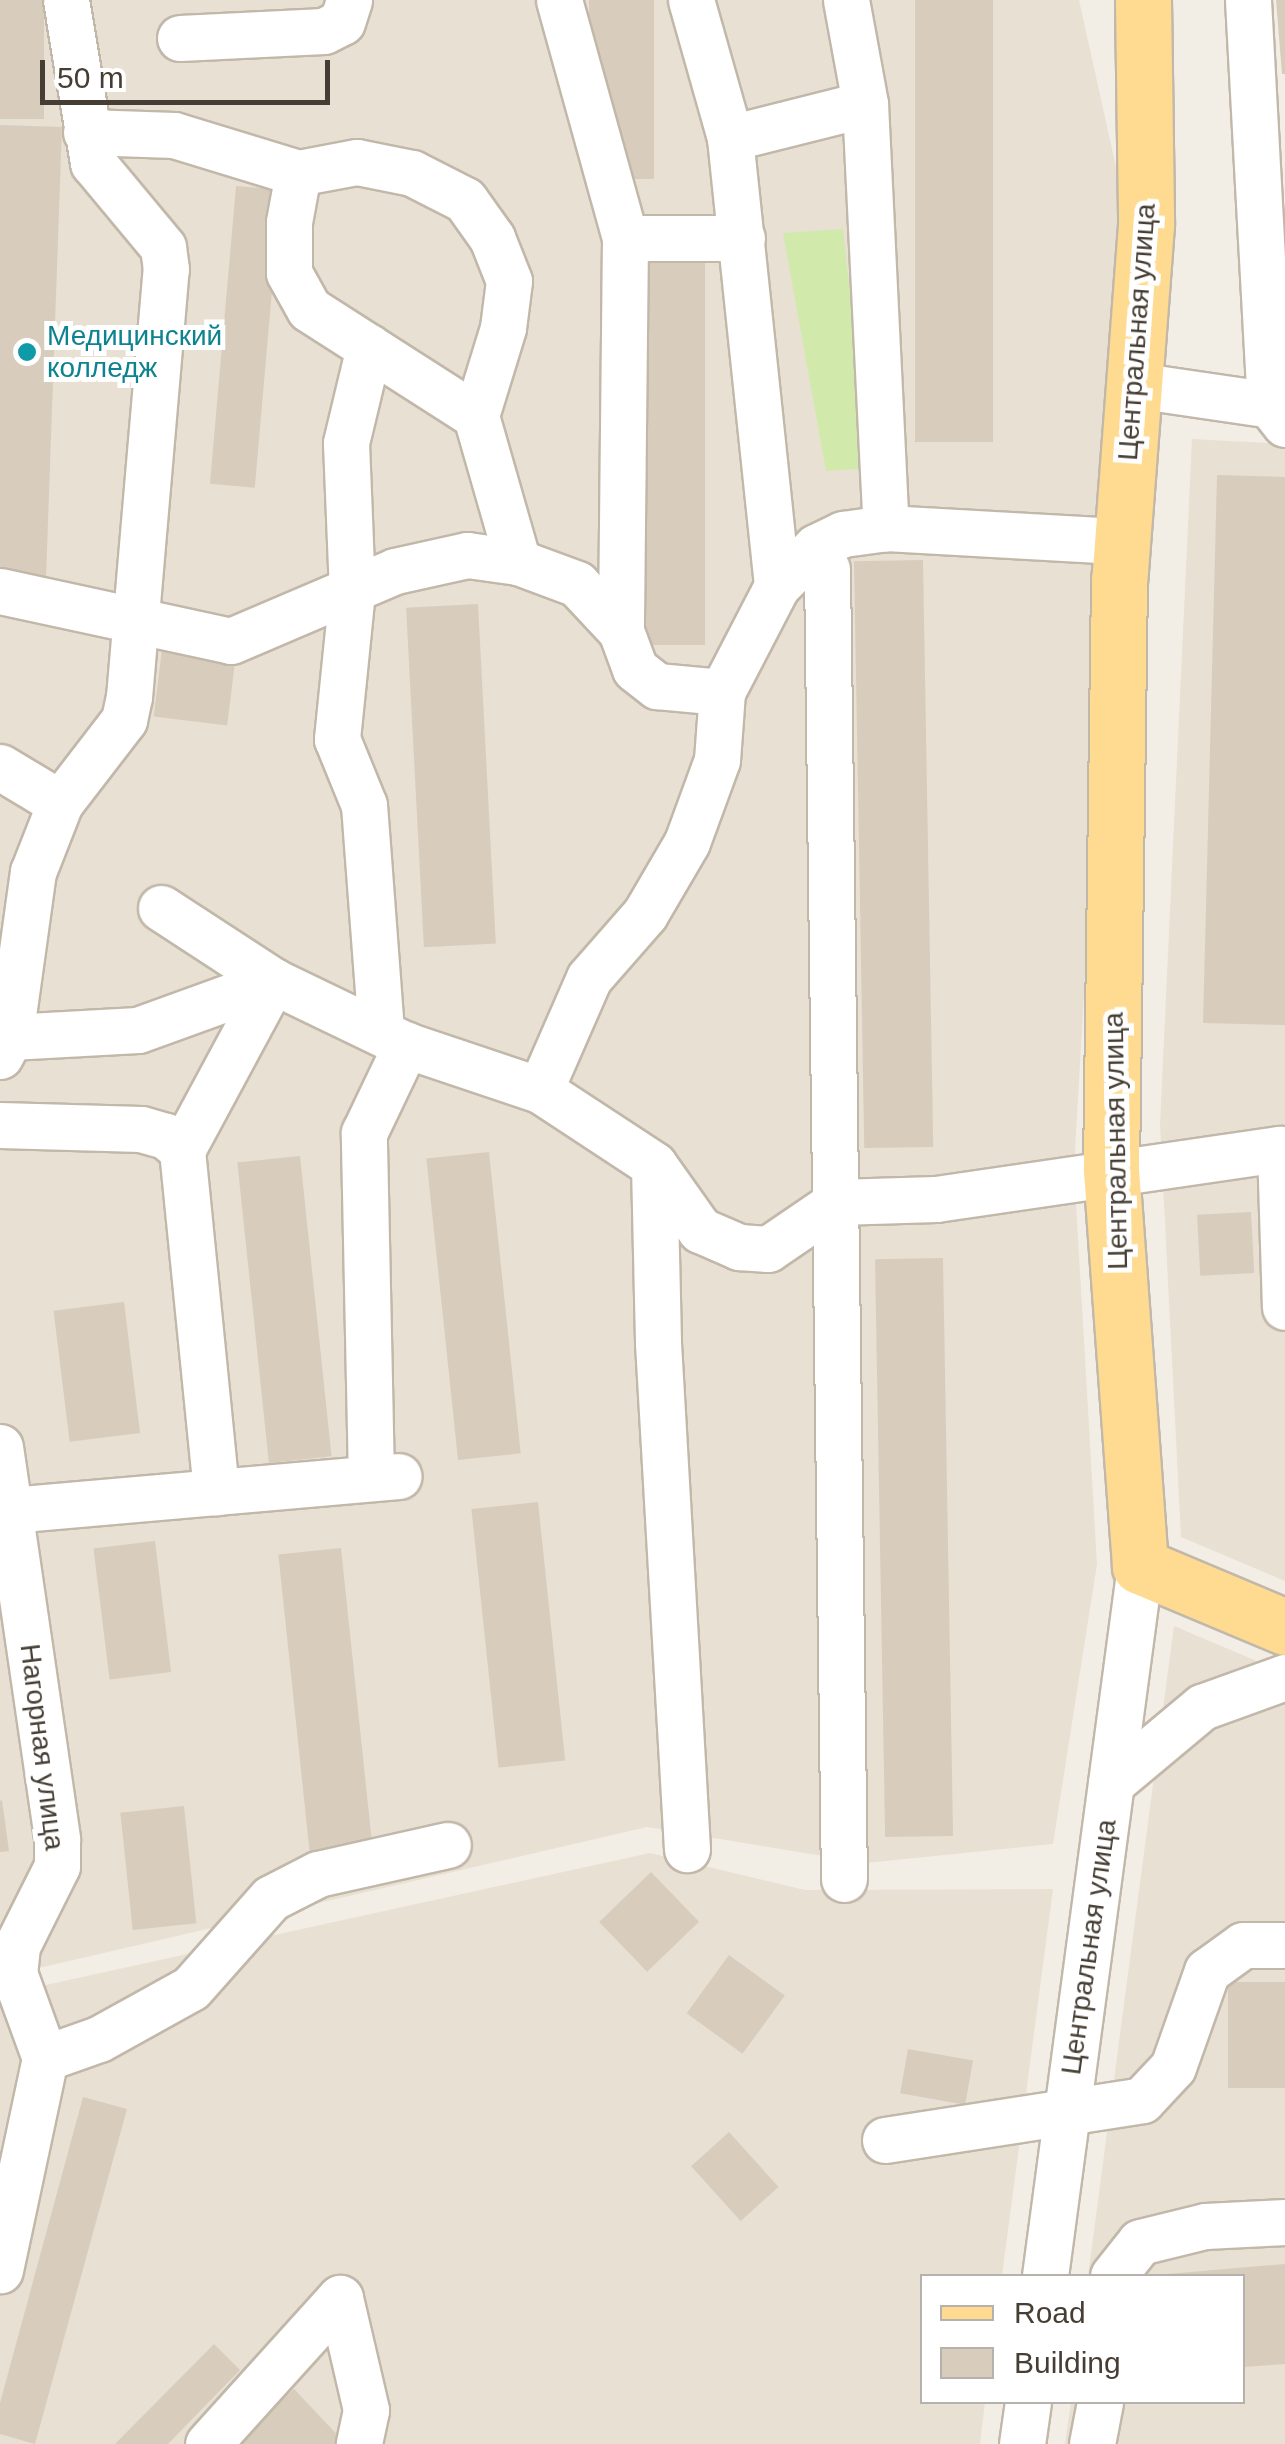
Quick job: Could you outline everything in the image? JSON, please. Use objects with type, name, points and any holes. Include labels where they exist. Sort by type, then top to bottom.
[{"type":"main road","name":"Центральная улица","points":[[1140,1566],[1111,1170],[1122,542],[1146,225],[1143,0]]},
{"type":"main road","points":[[1140,1566],[1285,1627]]},
{"type":"street","points":[[66,0],[94,163],[163,247],[166,268],[124,720],[60,802],[33,872],[5,1046],[138,1030],[273,981]]},
{"type":"street","points":[[180,38],[324,30],[342,22],[349,0]]},
{"type":"street","points":[[559,0],[625,238],[621,631],[634,669],[658,686],[722,692]]},
{"type":"street","points":[[691,0],[730,138],[777,586]]},
{"type":"street","points":[[846,0],[865,104],[886,528]]},
{"type":"street","points":[[1135,384],[1280,412],[1248,0]]},
{"type":"street","points":[[730,138],[865,104]]},
{"type":"street","points":[[86,132],[174,135],[298,174],[357,162],[412,173],[465,200],[509,281],[503,328],[476,416],[518,562]]},
{"type":"street","points":[[298,174],[288,222],[289,273],[309,309],[476,416]]},
{"type":"street","points":[[625,238],[742,238]]},
{"type":"street","points":[[10,1510],[386,1477],[364,1133],[393,1038],[364,805],[337,739],[352,591],[346,442],[370,347]]},
{"type":"street","points":[[540,1090],[590,978],[645,914],[687,842],[716,760],[722,692],[777,586],[816,547],[843,534],[886,528],[1122,542]]},
{"type":"street","points":[[0,591],[231,641],[394,572],[467,555],[518,562],[578,584],[621,631]]},
{"type":"street","points":[[828,569],[844,1879]]},
{"type":"street","points":[[0,767],[60,802]]},
{"type":"street","points":[[161,908],[273,981],[393,1038],[540,1090],[654,1165],[700,1230],[739,1247],[768,1249],[837,1202],[936,1199],[1111,1170],[1282,1149],[1285,1307]]},
{"type":"street","points":[[216,1492],[182,1150],[273,981]]},
{"type":"street","points":[[0,1125],[141,1129],[166,1136],[182,1150]]},
{"type":"street","points":[[654,1165],[658,1343],[687,1850]]},
{"type":"street","name":"Нагорная улица","points":[[0,1447],[57,1840],[57,1866],[13,1918],[11,2003],[45,2058]]},
{"type":"street","name":"Центральная улица","points":[[1045,2274],[1140,1566]]},
{"type":"street","points":[[1111,1782],[1202,1707],[1285,1677]]},
{"type":"street","points":[[0,2270],[45,2058],[99,2039],[191,1988],[270,1898],[318,1874],[448,1844]]},
{"type":"street","points":[[885,2140],[1142,2100],[1172,2068],[1207,1972],[1243,1946],[1285,1944]]},
{"type":"street","points":[[1115,2274],[1140,2242],[1205,2226],[1285,2222]]},
{"type":"street","points":[[208,2444],[340,2298],[366,2410],[359,2444]]},
{"type":"street","points":[[1022,2444],[1028,2404]]},
{"type":"street","points":[[1092,2444],[1100,2404]]},
{"type":"shaded area","points":[[0,0],[1079,0],[1128,221],[1074,1169],[1097,1564],[1053,1844],[866,1863],[647,1827],[0,1977]]},
{"type":"shaded area","points":[[1192,439],[1285,444],[1285,1581],[1181,1537],[1160,1125]]},
{"type":"shaded area","points":[[1174,1626],[1285,1673],[1285,2444],[1065,2444],[1071,2404],[1245,2404],[1245,2274],[1088,2274]]},
{"type":"shaded area","points":[[650,1853],[805,1890],[1053,1889],[1002,2274],[920,2274],[920,2404],[985,2404],[980,2444],[0,2444],[0,1995]]},
{"type":"green space","points":[[843,229],[869,468],[826,471],[783,233]]},
{"type":"building","points":[[0,0],[44,0],[44,119],[0,119]]},
{"type":"building","points":[[589,0],[654,0],[654,179],[589,179]]},
{"type":"building","points":[[915,0],[993,0],[993,442],[915,442]]},
{"type":"building","points":[[1276,0],[1285,0],[1285,74],[1282,74]]},
{"type":"building","name":"Медицинский колледж","points":[[0,125],[62,127],[46,578],[0,576]]},
{"type":"building","points":[[236,186],[281,190],[255,488],[210,484]]},
{"type":"building","points":[[644,251],[705,251],[705,645],[644,645]]},
{"type":"building","points":[[1217,475],[1285,477],[1285,1025],[1203,1023]]},
{"type":"building","points":[[923,560],[933,1147],[864,1148],[854,561]]},
{"type":"building","points":[[478,604],[496,944],[424,947],[406,608]]},
{"type":"building","points":[[163,641],[236,650],[227,725],[154,716]]},
{"type":"building","points":[[489,1152],[521,1453],[458,1460],[426,1159]]},
{"type":"building","points":[[300,1156],[332,1456],[269,1463],[237,1163]]},
{"type":"building","points":[[1251,1212],[1254,1273],[1200,1276],[1197,1215]]},
{"type":"building","points":[[943,1258],[953,1836],[885,1837],[875,1259]]},
{"type":"building","points":[[124,1302],[140,1433],[70,1442],[54,1311]]},
{"type":"building","points":[[538,1502],[565,1761],[499,1768],[471,1509]]},
{"type":"building","points":[[155,1541],[171,1672],[110,1680],[93,1549]]},
{"type":"building","points":[[341,1548],[373,1848],[310,1855],[278,1555]]},
{"type":"building","points":[[0,1801],[9,1851],[0,1852]]},
{"type":"building","points":[[184,1806],[196,1923],[133,1930],[120,1813]]},
{"type":"building","points":[[651,1872],[699,1922],[647,1972],[599,1922]]},
{"type":"building","points":[[729,1955],[785,1996],[743,2054],[687,2013]]},
{"type":"building","points":[[1228,1982],[1285,1982],[1285,2088],[1228,2088]]},
{"type":"building","points":[[908,2049],[973,2060],[965,2105],[900,2093]]},
{"type":"building","points":[[83,2097],[127,2109],[35,2444],[0,2434],[0,2403]]},
{"type":"building","points":[[729,2132],[779,2187],[741,2221],[691,2166]]},
{"type":"building","points":[[1285,2264],[1285,2364],[1245,2367],[1245,2274],[1168,2274]]},
{"type":"building","points":[[214,2344],[240,2370],[168,2444],[115,2444]]},
{"type":"building","points":[[294,2389],[346,2444],[236,2444]]},
{"type":"place","name":"Медицинский колледж","points":[[27,352]]}]
